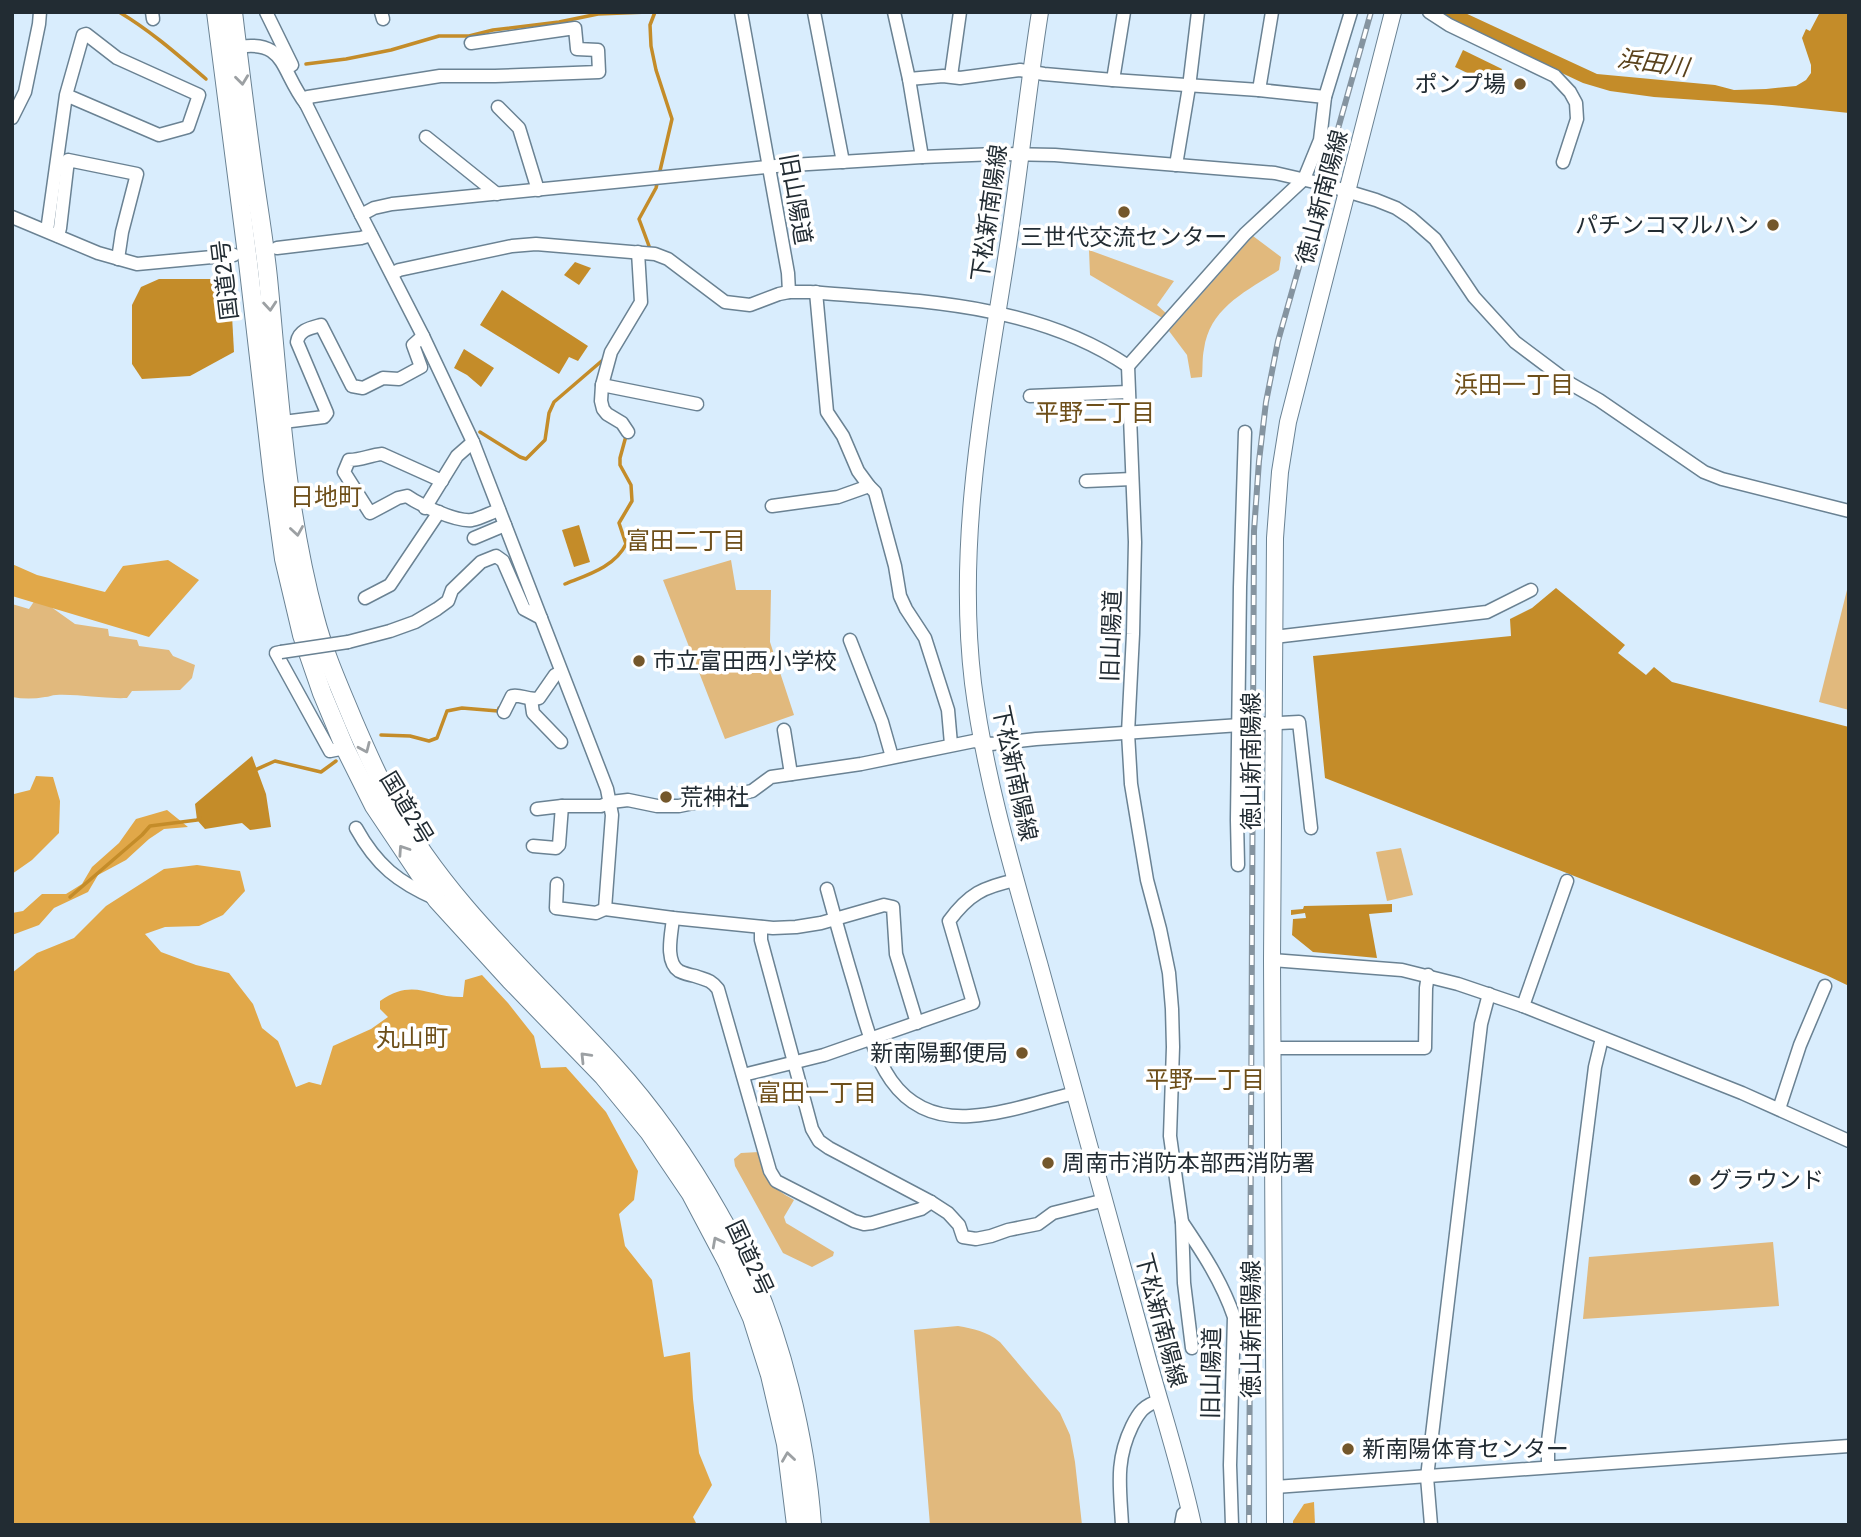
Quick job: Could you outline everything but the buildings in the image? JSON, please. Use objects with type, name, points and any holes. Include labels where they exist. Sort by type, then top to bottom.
[{"type":"highway","name":"国道2号","points":[[216,12],[229,48],[268,274],[283,422],[301,555],[315,619],[336,680],[392,803],[418,846],[453,892],[659,1120],[703,1185],[743,1257],[765,1310],[784,1370],[801,1440],[812,1525]]},
{"type":"highway","name":"国道2号","points":[[233,12],[229,48],[248,262],[273,479],[285,559],[302,635],[322,693],[374,806],[437,900],[603,1076],[649,1132],[691,1194],[727,1262],[752,1318],[770,1375],[786,1444],[796,1525]]},
{"type":"main road","name":"下松新南陽線","points":[[1040,12],[977,444],[968,537],[973,681],[997,809],[1191,1517]]},
{"type":"main road","name":"徳山新南陽線","points":[[1275,1525],[1272,960],[1275,538],[1280,472],[1288,422],[1393,12]]},
{"type":"street","points":[[12,118],[25,92],[40,12]]},
{"type":"street","points":[[266,12],[361,215],[473,442],[607,789],[611,815],[605,909]]},
{"type":"street","name":"旧山陽道","points":[[741,12],[788,273],[789,292]]},
{"type":"street","points":[[814,12],[843,162]]},
{"type":"street","points":[[894,12],[922,157]]},
{"type":"street","points":[[951,76],[960,12]]},
{"type":"street","points":[[1113,80],[1124,12]]},
{"type":"street","points":[[1176,165],[1198,12]]},
{"type":"street","points":[[1259,90],[1272,12]]},
{"type":"street","points":[[392,274],[399,270],[512,246],[536,244],[656,254],[668,259],[724,302],[750,304],[789,292],[816,292],[940,303],[1025,319],[1079,337],[1128,366],[1245,234],[1304,179],[1321,140],[1325,97],[1351,12]]},
{"type":"street","points":[[1429,12],[1449,25],[1555,76],[1570,92],[1576,103],[1577,120],[1563,162]]},
{"type":"street","points":[[307,101],[440,76],[599,72],[598,50],[578,49],[575,29],[471,43]]},
{"type":"street","points":[[52,234],[66,95],[83,36],[86,34],[117,58],[199,95],[188,127],[159,135],[66,95]]},
{"type":"street","points":[[229,48],[253,45],[271,49],[279,57],[296,91],[307,101]]},
{"type":"street","points":[[909,79],[951,76],[960,78],[1020,70],[1325,97]]},
{"type":"street","points":[[498,107],[519,128],[538,190]]},
{"type":"street","points":[[426,137],[496,194]]},
{"type":"street","points":[[361,215],[374,208],[392,204],[769,167],[922,157],[1055,155],[1275,173],[1376,200],[1411,218],[1434,239],[1474,296],[1515,342],[1571,384],[1599,400],[1704,472],[1849,511]]},
{"type":"street","points":[[52,234],[68,160],[137,174],[118,259]]},
{"type":"street","points":[[12,217],[98,253],[137,264],[234,255]]},
{"type":"street","points":[[277,248],[371,235]]},
{"type":"street","points":[[628,432],[622,423],[607,414],[601,401],[602,384],[611,352],[641,302],[638,252]]},
{"type":"street","points":[[816,292],[827,412],[843,436],[858,471],[875,492],[879,502],[900,596],[925,638],[948,710],[951,744]]},
{"type":"street","points":[[283,422],[324,417],[327,413],[297,342],[298,336],[306,330],[321,325],[352,386],[363,388],[383,378],[399,379],[421,367],[413,345],[423,336]]},
{"type":"street","name":"旧山陽道","points":[[1128,366],[1135,542],[1128,733],[1131,784],[1139,835],[1169,973],[1173,1047],[1170,1136],[1182,1222],[1210,1264],[1227,1296],[1234,1317],[1230,1465],[1232,1525]]},
{"type":"street","points":[[602,384],[697,404]]},
{"type":"street","points":[[1030,396],[1128,392]]},
{"type":"street","points":[[1238,865],[1240,587],[1245,432]]},
{"type":"street","points":[[425,508],[457,456],[473,442]]},
{"type":"street","points":[[442,481],[382,454],[371,454],[362,460],[349,460],[344,472],[370,513],[407,496],[425,508],[464,520],[472,520],[499,510]]},
{"type":"street","points":[[1086,481],[1132,479]]},
{"type":"street","points":[[772,506],[838,497],[869,486]]},
{"type":"street","points":[[365,598],[390,585],[439,512]]},
{"type":"street","points":[[474,538],[505,525]]},
{"type":"street","points":[[345,748],[330,751],[276,653],[375,636],[415,622],[448,600],[452,590],[481,562],[496,556],[503,561],[524,609],[541,618]]},
{"type":"street","points":[[1275,637],[1487,612],[1531,590]]},
{"type":"street","points":[[850,640],[882,722],[892,757]]},
{"type":"street","points":[[504,712],[512,696],[539,698],[555,675],[561,673]]},
{"type":"street","points":[[531,699],[533,713],[561,742]]},
{"type":"street","points":[[537,809],[601,806],[628,800],[657,806],[679,806],[752,791],[771,777],[861,764],[974,741],[991,744],[1240,724],[1299,722],[1311,828]]},
{"type":"street","points":[[783,730],[791,774]]},
{"type":"street","points":[[533,846],[556,848],[559,845],[562,806]]},
{"type":"street","points":[[356,828],[364,843],[386,870],[414,889],[437,900]]},
{"type":"street","points":[[743,1075],[824,1055],[974,1003],[949,921],[960,906],[977,892],[1016,880]]},
{"type":"street","points":[[1523,1006],[1567,881]]},
{"type":"street","points":[[557,884],[555,908],[597,913],[605,909],[761,927],[796,928],[884,905],[893,907],[896,954],[917,1023]]},
{"type":"street","points":[[827,889],[869,1038],[893,1085],[908,1099],[924,1110],[969,1116],[998,1113],[1075,1093]]},
{"type":"street","points":[[673,918],[671,957],[674,966],[679,971],[711,981],[718,989],[770,1171],[776,1181],[864,1224],[921,1209],[931,1202]]},
{"type":"street","points":[[761,927],[761,940],[794,1062],[819,1141],[931,1202],[959,1225],[963,1237],[976,1239],[1038,1224],[1053,1213],[1105,1200]]},
{"type":"street","points":[[1272,960],[1428,975],[1489,994],[1779,1109],[1849,1141]]},
{"type":"street","points":[[1274,1048],[1425,1048],[1428,975]]},
{"type":"street","points":[[1779,1109],[1800,1045],[1825,986]]},
{"type":"street","points":[[1431,1525],[1427,1477],[1481,1024],[1489,994]]},
{"type":"street","points":[[1548,1467],[1548,1441],[1586,1136],[1595,1067],[1602,1038]]},
{"type":"street","points":[[1182,1222],[1184,1283],[1192,1348]]},
{"type":"street","points":[[1122,1525],[1119,1466],[1123,1443],[1138,1413],[1147,1405],[1159,1401]]},
{"type":"street","points":[[1275,1487],[1849,1446]]},
{"type":"street","points":[[1181,1525],[1183,1514],[1191,1517]]},
{"type":"shaded area","points":[[1438,12],[1463,12],[1597,74],[1715,85],[1734,90],[1796,86],[1806,80],[1811,73],[1811,65],[1802,38],[1806,29],[1810,31],[1820,12],[1849,12],[1849,113],[1610,91],[1583,83],[1451,21]]},
{"type":"shaded area","points":[[1463,50],[1502,69],[1494,86],[1455,67]]},
{"type":"shaded area","points":[[1253,236],[1281,257],[1279,270],[1243,293],[1222,311],[1208,334],[1203,352],[1202,377],[1191,378],[1187,355],[1169,331]]},
{"type":"shaded area","points":[[1089,250],[1174,281],[1157,305],[1168,315],[1164,319],[1090,275]]},
{"type":"shaded area","points":[[575,262],[591,268],[579,285],[564,275]]},
{"type":"shaded area","points":[[159,279],[230,279],[234,352],[190,376],[142,379],[132,364],[132,305],[141,287]]},
{"type":"shaded area","points":[[502,290],[588,346],[578,361],[569,357],[559,374],[480,325]]},
{"type":"shaded area","points":[[464,349],[494,368],[481,387],[454,368]]},
{"type":"shaded area","points":[[579,525],[590,562],[574,567],[562,530]]},
{"type":"shaded area","points":[[168,560],[199,580],[149,637],[12,596],[12,564],[37,575],[105,592],[123,566]]},
{"type":"shaded area","points":[[731,560],[736,590],[771,590],[770,642],[794,715],[725,739],[663,580]]},
{"type":"shaded area","points":[[1849,582],[1849,710],[1819,702]]},
{"type":"shaded area","points":[[1556,588],[1625,645],[1618,653],[1646,675],[1654,667],[1672,682],[1849,727],[1849,986],[1325,778],[1313,656],[1511,636],[1510,619],[1532,608]]},
{"type":"shaded area","points":[[37,597],[75,624],[108,629],[109,636],[137,640],[139,646],[169,650],[173,656],[195,665],[192,678],[180,690],[132,691],[127,698],[65,695],[12,697],[12,604],[29,609]]},
{"type":"shaded area","points":[[252,756],[266,794],[271,827],[250,830],[242,823],[205,829],[197,820],[195,804]]},
{"type":"shaded area","points":[[36,776],[53,777],[60,801],[59,833],[32,860],[12,874],[12,801],[14,794],[30,790]]},
{"type":"shaded area","points":[[167,810],[188,827],[164,829],[126,860],[98,875],[88,892],[54,908],[39,925],[12,935],[12,913],[23,911],[42,894],[66,894],[82,884],[92,867],[119,843],[136,819]]},
{"type":"shaded area","points":[[1401,848],[1413,895],[1387,901],[1376,852]]},
{"type":"shaded area","points":[[197,865],[240,871],[245,891],[223,915],[199,926],[165,927],[145,934],[161,952],[229,973],[253,1004],[262,1028],[278,1041],[296,1087],[309,1082],[321,1085],[333,1046],[371,1029],[388,1017],[380,1009],[380,1001],[392,994],[412,989],[463,997],[465,980],[482,975],[534,1036],[541,1068],[566,1067],[606,1112],[638,1171],[634,1200],[619,1214],[625,1246],[652,1280],[664,1357],[690,1352],[699,1453],[712,1485],[693,1517],[697,1525],[12,1525],[12,973],[37,953],[74,938],[106,906],[164,869]]},
{"type":"shaded area","points":[[1392,904],[1392,912],[1369,914],[1377,958],[1313,952],[1292,935],[1293,919],[1306,918],[1305,913],[1291,915],[1291,910],[1303,909],[1304,906]]},
{"type":"shaded area","points":[[759,1152],[769,1181],[794,1200],[784,1217],[786,1223],[834,1252],[833,1256],[812,1267],[783,1253],[735,1166],[734,1159],[741,1153]]},
{"type":"shaded area","points":[[1773,1242],[1779,1306],[1583,1319],[1589,1257]]},
{"type":"shaded area","points":[[958,1326],[975,1329],[1000,1342],[1060,1413],[1070,1435],[1082,1525],[930,1525],[914,1330]]},
{"type":"shaded area","points":[[1314,1502],[1315,1525],[1293,1525],[1304,1504]]},
{"type":"waterway","points":[[119,12],[153,35],[206,79]]},
{"type":"waterway","points":[[306,64],[391,50],[439,36],[469,36],[598,14],[648,12]]},
{"type":"waterway","points":[[648,250],[639,219],[656,188],[672,119],[651,46],[650,25],[655,12]]},
{"type":"waterway","points":[[480,432],[526,459],[545,440],[549,413],[554,402],[604,359]]},
{"type":"waterway","points":[[565,584],[608,564],[626,544],[619,523],[632,501],[631,485],[620,465],[626,436]]},
{"type":"waterway","points":[[381,735],[410,736],[429,741],[437,738],[447,711],[462,708],[498,711],[499,708]]},
{"type":"waterway","points":[[253,771],[275,761],[321,772],[336,761]]},
{"type":"waterway","points":[[70,897],[150,826],[200,818]]},
{"type":"railway","points":[[1249,1525],[1254,531],[1259,461],[1266,402],[1278,341],[1371,12]]},
{"type":"place","name":"ポンプ場","points":[[1520,84]]},
{"type":"place","name":"三世代交流センター","points":[[1124,212]]},
{"type":"place","name":"パチンコマルハン","points":[[1773,225]]},
{"type":"place","name":"市立富田西小学校","points":[[639,661]]},
{"type":"place","name":"荒神社","points":[[666,797]]},
{"type":"place","name":"新南陽郵便局","points":[[1022,1053]]},
{"type":"place","name":"周南市消防本部西消防署","points":[[1048,1163]]},
{"type":"place","name":"グラウンド","points":[[1695,1180]]},
{"type":"place","name":"新南陽体育センター","points":[[1348,1449]]},
{"type":"district","name":"浜田一丁目","points":[[1514,385]]},
{"type":"district","name":"平野二丁目","points":[[1095,413]]},
{"type":"district","name":"日地町","points":[[326,497]]},
{"type":"district","name":"富田二丁目","points":[[686,541]]},
{"type":"district","name":"丸山町","points":[[412,1038]]},
{"type":"district","name":"平野一丁目","points":[[1205,1080]]},
{"type":"district","name":"富田一丁目","points":[[817,1093]]},
{"type":"water label","name":"浜田川","points":[[1653,63]]}]
